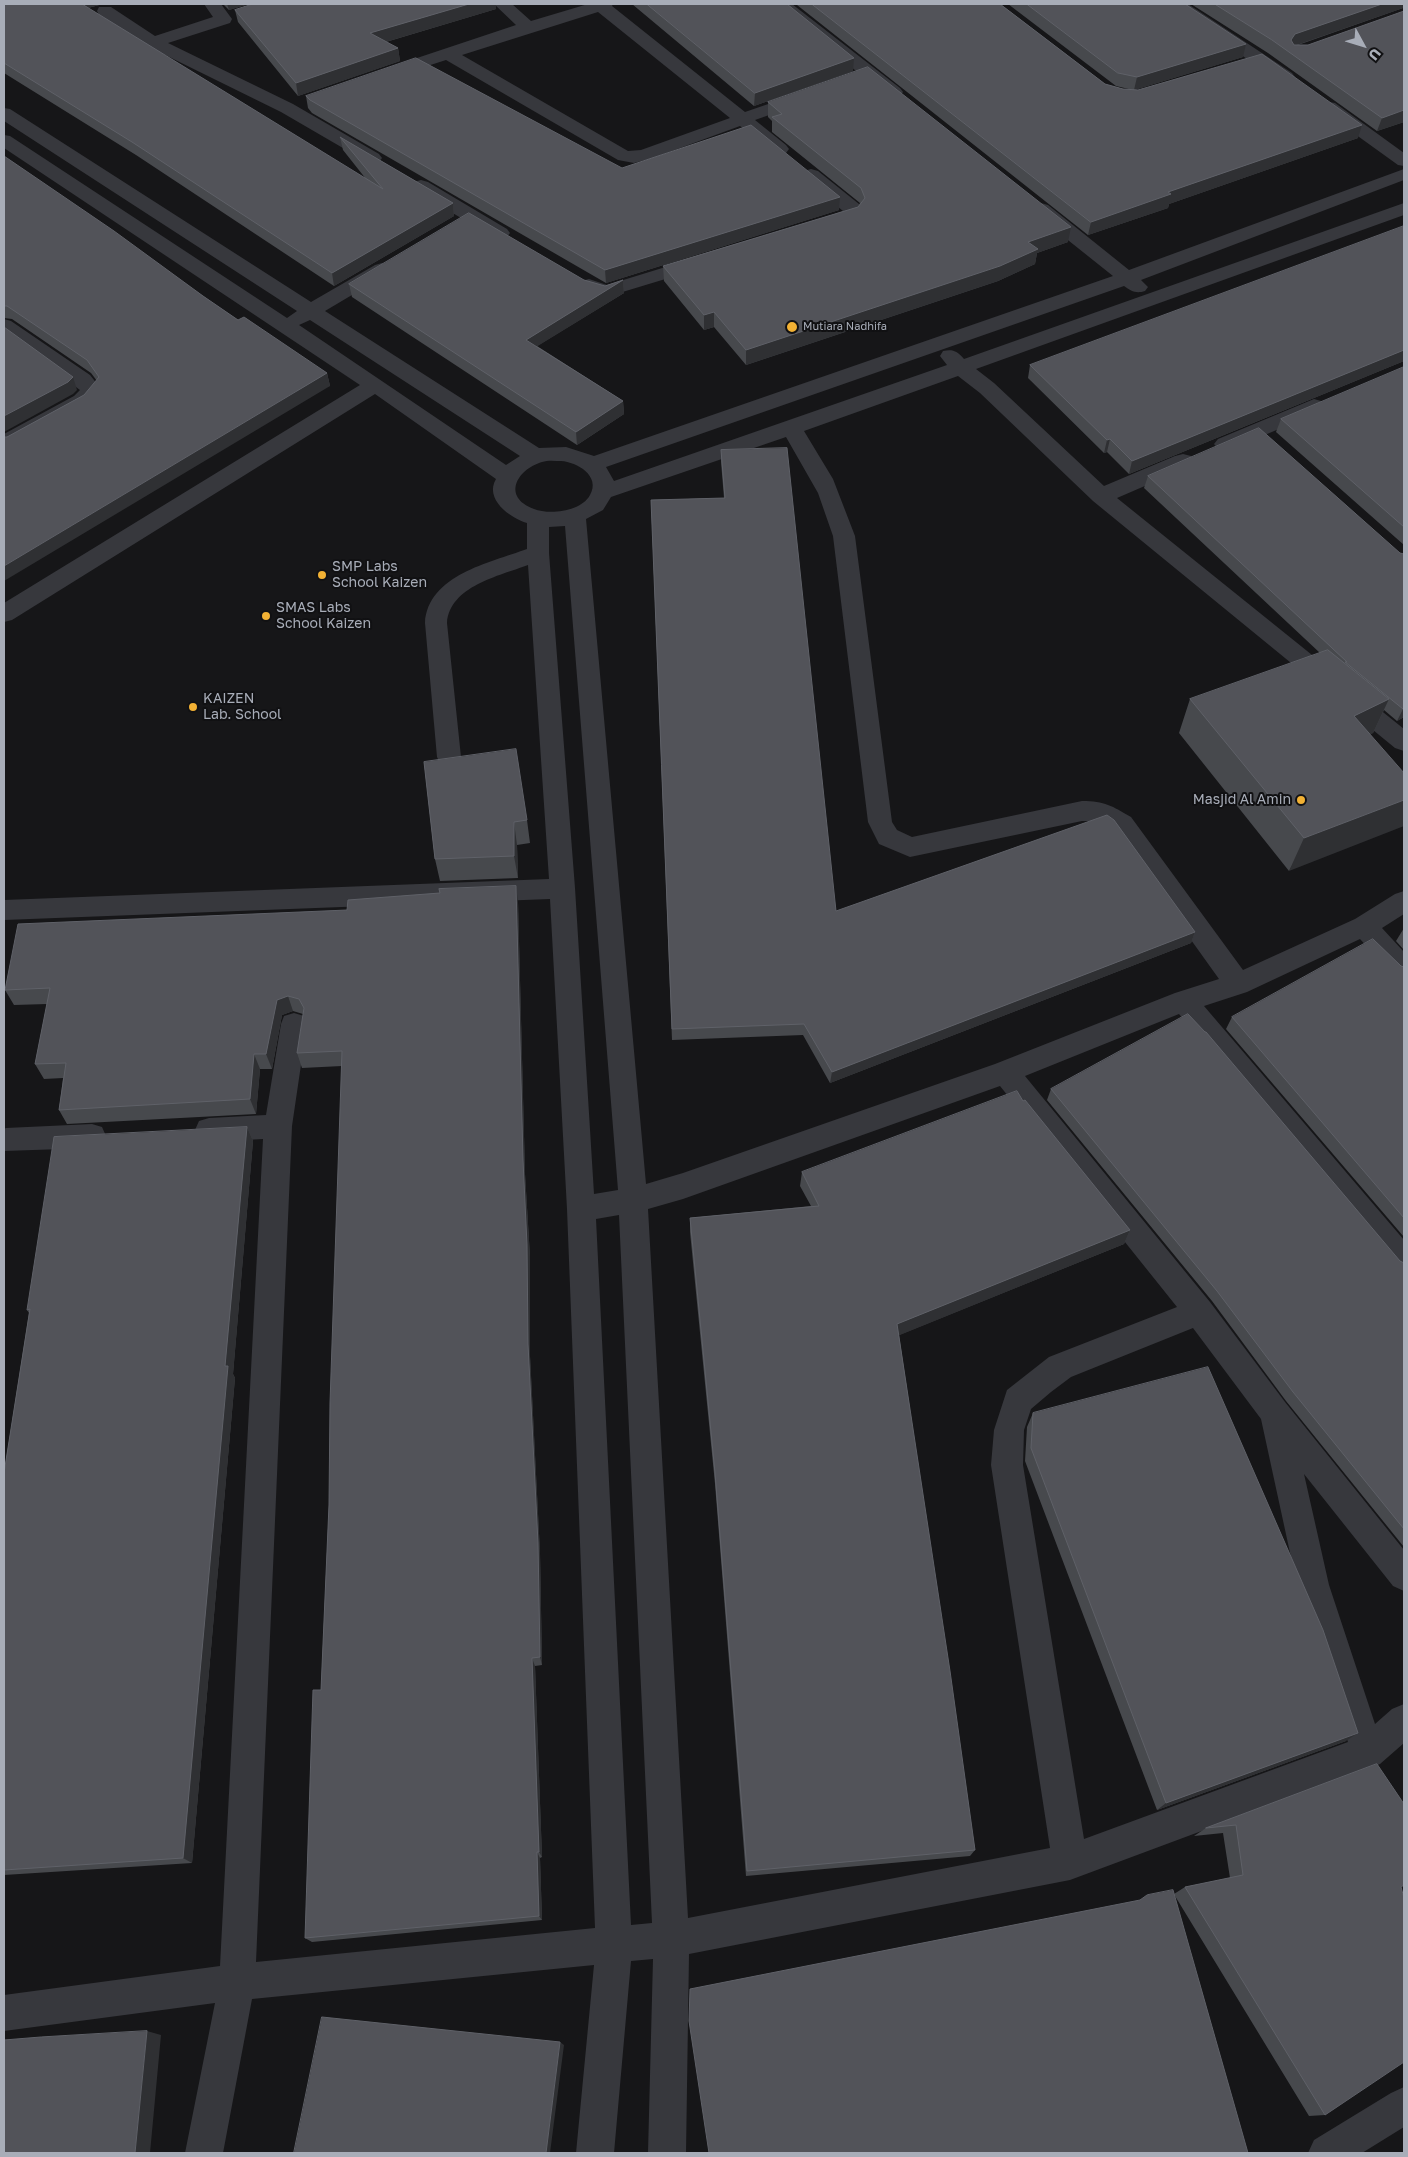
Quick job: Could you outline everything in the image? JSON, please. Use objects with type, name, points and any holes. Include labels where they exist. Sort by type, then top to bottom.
[{"type":"street","points":[[212,4],[224,19]]},
{"type":"street","points":[[502,4],[528,26]]},
{"type":"street","points":[[371,79],[528,26],[603,4],[852,208],[853,212],[849,216],[803,230]]},
{"type":"street","points":[[782,4],[908,104]]},
{"type":"street","points":[[1177,4],[1300,87]]},
{"type":"street","points":[[104,11],[153,42],[287,108],[387,167]]},
{"type":"street","points":[[153,42],[242,13]]},
{"type":"street","points":[[446,53],[624,156],[634,157],[647,154],[815,93]]},
{"type":"street","points":[[1243,64],[1261,59]]},
{"type":"street","points":[[852,80],[870,73]]},
{"type":"street","points":[[1316,98],[1404,160]]},
{"type":"street","points":[[287,108],[306,102]]},
{"type":"street","points":[[4,114],[535,456]]},
{"type":"street","points":[[4,140],[375,385],[507,476]]},
{"type":"street","points":[[404,177],[512,240]]},
{"type":"street","points":[[593,464],[1399,181]]},
{"type":"street","points":[[1031,201],[1153,299]]},
{"type":"street","points":[[604,492],[603,477],[593,464],[576,456],[556,453],[535,456],[518,464],[507,476],[503,489],[507,503],[520,513],[538,520],[575,517],[594,507],[604,492],[791,428],[1404,209]]},
{"type":"street","points":[[454,226],[471,216]]},
{"type":"street","points":[[577,277],[593,287],[606,291],[717,257]]},
{"type":"street","points":[[285,326],[395,261]]},
{"type":"street","points":[[4,325],[83,380],[92,390],[81,401],[4,443]]},
{"type":"street","points":[[939,343],[960,367],[987,388],[1101,496],[1404,742]]},
{"type":"street","points":[[4,614],[375,385]]},
{"type":"street","points":[[1101,496],[1201,454],[1265,436],[1331,399]]},
{"type":"street","points":[[791,428],[811,457],[838,512],[844,536],[880,822],[888,838],[910,847],[1082,811],[1101,811],[1122,824],[1238,984]]},
{"type":"street","points":[[575,517],[633,1200],[671,1939],[667,2153]]},
{"type":"street","points":[[538,520],[538,553],[562,888],[580,1209],[614,1945],[595,2153]]},
{"type":"street","points":[[449,757],[436,623],[437,610],[455,588],[471,578],[538,553]]},
{"type":"street","points":[[4,910],[500,892],[562,888]]},
{"type":"street","points":[[580,1209],[633,1200],[683,1186],[1005,1072],[1184,1002],[1238,984],[1364,926],[1404,901]]},
{"type":"street","points":[[1364,926],[1404,969]]},
{"type":"street","points":[[1184,1002],[1404,1261]]},
{"type":"street","points":[[204,2153],[236,1982],[278,1126],[294,1024]]},
{"type":"street","points":[[1005,1072],[1199,1312],[1274,1412],[1404,1575]]},
{"type":"street","points":[[181,1131],[278,1126]]},
{"type":"street","points":[[4,1142],[113,1134]]},
{"type":"street","points":[[1070,1862],[1007,1465],[1009,1430],[1018,1400],[1060,1367],[1199,1312]]},
{"type":"street","points":[[1274,1412],[1313,1585],[1337,1663],[1368,1752]]},
{"type":"street","points":[[4,2013],[236,1982],[671,1939],[762,1923],[1070,1862],[1368,1752],[1404,1721]]},
{"type":"street","points":[[1327,2153],[1404,2106]]},
{"type":"building","points":[[4,4],[82,4],[383,189],[340,137],[453,203],[332,273],[132,142],[4,63]]},
{"type":"building","points":[[253,4],[469,4],[370,33],[398,48],[296,83],[235,10]]},
{"type":"building","points":[[647,4],[787,4],[854,58],[755,93]]},
{"type":"building","points":[[812,4],[1000,4],[1105,84],[1123,89],[1138,90],[1262,54],[1362,125],[1168,192],[1171,194],[1091,222]]},
{"type":"building","points":[[1027,4],[1185,4],[1246,44],[1137,77],[1118,73]]},
{"type":"building","points":[[1215,4],[1382,4],[1295,34],[1291,40],[1294,45],[1308,45],[1404,11],[1404,110],[1382,118],[1272,40]]},
{"type":"building","points":[[416,58],[622,168],[751,125],[840,197],[605,270],[306,96]]},
{"type":"building","points":[[868,67],[1071,227],[1028,242],[1038,249],[1000,266],[746,350],[714,312],[704,315],[663,266],[858,207],[865,198],[861,188],[772,117],[782,114],[768,102]]},
{"type":"building","points":[[4,156],[114,231],[238,320],[244,317],[327,373],[4,566],[4,437],[84,395],[99,377],[87,360],[7,306],[4,306]]},
{"type":"building","points":[[469,213],[584,280],[605,286],[623,280],[526,340],[623,401],[576,432],[349,284]]},
{"type":"building","points":[[1404,226],[1404,350],[1132,461],[1110,439],[1107,440],[1030,365]]},
{"type":"building","points":[[4,327],[73,377],[68,382],[4,416]]},
{"type":"building","points":[[1404,367],[1404,527],[1281,419]]},
{"type":"building","points":[[1259,428],[1400,553],[1404,554],[1403,709],[1345,662],[1347,662],[1148,476]]},
{"type":"building","points":[[787,448],[836,911],[1107,815],[1114,820],[1195,932],[832,1072],[804,1024],[672,1029],[651,500],[725,498],[721,450]]},
{"type":"building","points":[[1328,650],[1389,699],[1354,716],[1404,773],[1404,800],[1304,838],[1190,699]]},
{"type":"building","points":[[516,749],[527,820],[514,822],[514,856],[435,859],[424,762]]},
{"type":"building","points":[[516,886],[527,1245],[528,1344],[538,1543],[540,1657],[532,1658],[539,1852],[537,1852],[539,1916],[305,1938],[313,1690],[321,1690],[329,1505],[330,1403],[342,1051],[297,1053],[304,1008],[299,999],[288,996],[277,1000],[266,1054],[254,1054],[250,1099],[59,1110],[66,1063],[35,1064],[50,988],[5,990],[18,924],[347,910],[348,900],[440,893],[439,889]]},
{"type":"building","points":[[1373,939],[1404,967],[1404,1218],[1232,1017]]},
{"type":"building","points":[[1188,1014],[1206,1032],[1400,1261],[1404,1263],[1404,1529],[1293,1392],[1217,1291],[1051,1089]]},
{"type":"building","points":[[1017,1091],[1023,1101],[1025,1100],[1130,1230],[897,1324],[950,1671],[975,1850],[747,1871],[715,1473],[690,1218],[819,1206],[802,1172]]},
{"type":"building","points":[[247,1127],[225,1366],[228,1366],[183,1858],[4,1870],[4,1473],[30,1309],[27,1310],[54,1137]]},
{"type":"building","points":[[1208,1367],[1323,1630],[1358,1733],[1166,1803],[1031,1448],[1033,1413]]},
{"type":"building","points":[[1377,1764],[1404,1804],[1404,1885],[1401,1887],[1404,1898],[1404,2062],[1325,2115],[1185,1887],[1243,1875],[1236,1825],[1206,1828]]},
{"type":"building","points":[[1173,1890],[1248,2153],[709,2153],[689,2021],[690,1989],[1140,1900],[1147,1895]]},
{"type":"building","points":[[322,2017],[560,2042],[546,2153],[294,2153]]},
{"type":"building","points":[[147,2031],[135,2153],[4,2153],[4,2040]]},
{"type":"place","name":"Mutiara Nadhifa","points":[[792,327]]},
{"type":"place","name":"SMP Labs School Kaizen","points":[[322,575]]},
{"type":"place","name":"SMAS Labs School Kaizen","points":[[266,616]]},
{"type":"place","name":"KAIZEN Lab. School","points":[[193,707]]},
{"type":"place","name":"Masjid Al Amin","points":[[1301,800]]}]
